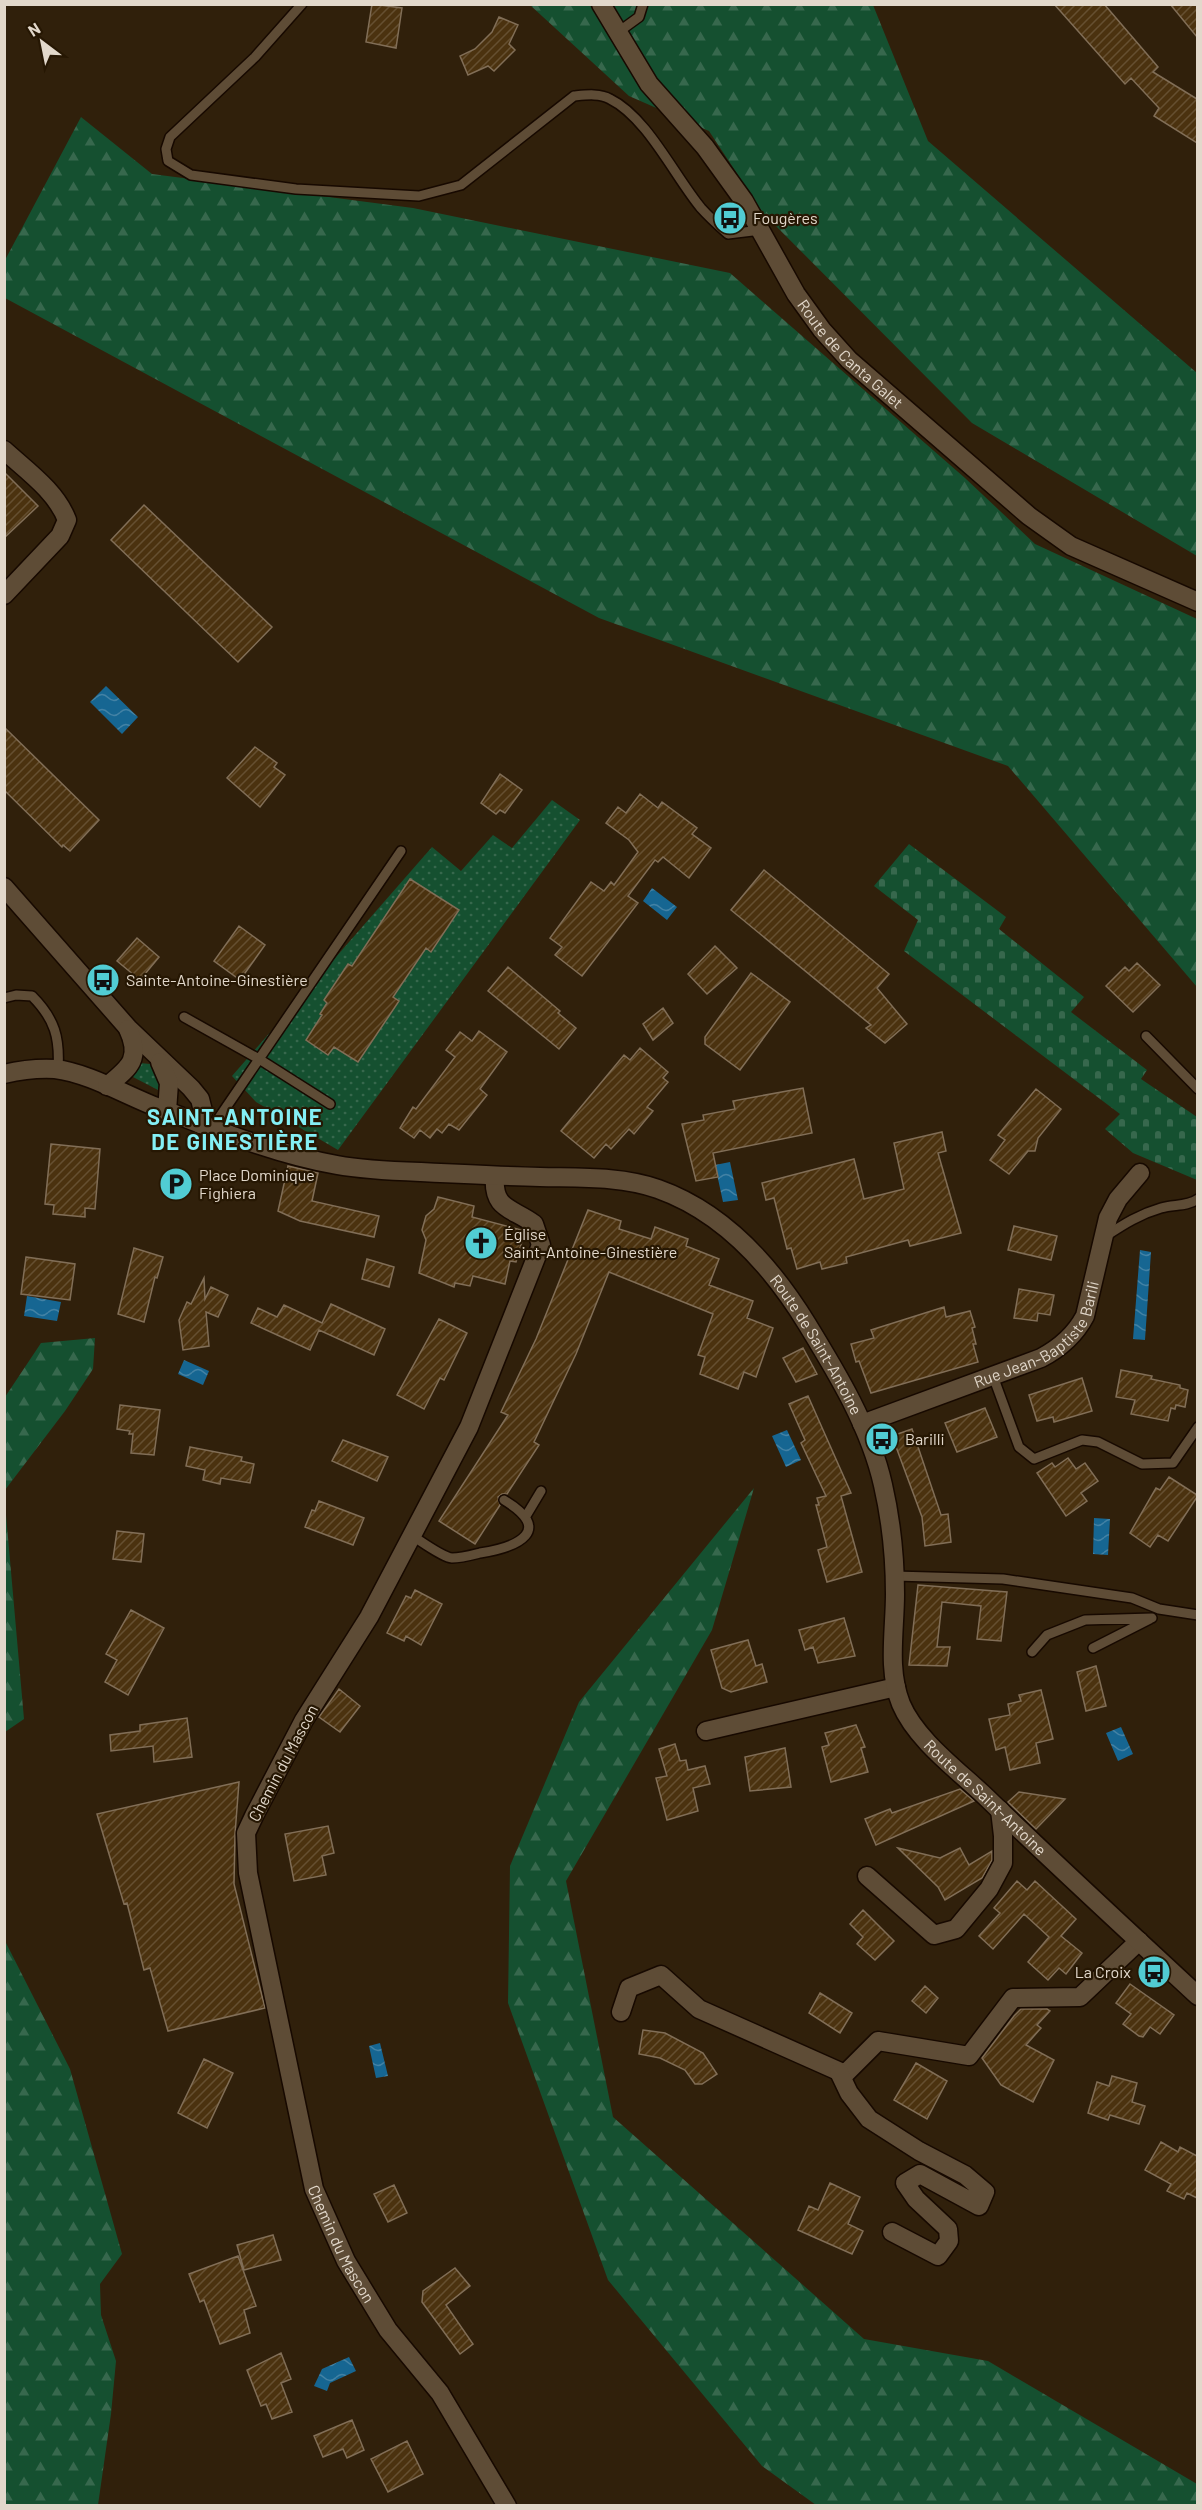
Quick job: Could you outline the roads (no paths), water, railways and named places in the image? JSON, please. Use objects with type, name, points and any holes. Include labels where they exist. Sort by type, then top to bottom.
[{"type":"street","name":"Route de Canta Galet","points":[[601,4],[649,84],[705,147],[761,230],[796,294],[822,330],[849,360],[1029,516],[1071,546],[1197,602]]},
{"type":"street","points":[[4,450],[43,486],[63,509],[67,520],[60,536],[4,595]]},
{"type":"street","points":[[4,887],[128,1028],[200,1099],[206,1126]]},
{"type":"street","points":[[106,1086],[123,1073],[135,1053],[135,1044],[128,1028]]},
{"type":"street","points":[[158,1057],[168,1083],[167,1111]]},
{"type":"street","name":"Route de Saint-Antoine","points":[[4,1074],[38,1069],[58,1070],[268,1148],[340,1166],[495,1176],[610,1179],[637,1183],[687,1201],[710,1216],[733,1235],[774,1277],[825,1354],[862,1424],[882,1478],[889,1511],[894,1576],[893,1663],[896,1687],[911,1722],[928,1742],[1197,1996]]},
{"type":"street","name":"Rue Jean-Baptiste Barili","points":[[862,1424],[993,1376],[1056,1350],[1078,1329],[1087,1310],[1108,1218],[1118,1199],[1140,1173]]},
{"type":"street","name":"Chemin du Mascon","points":[[495,1176],[494,1188],[497,1198],[513,1213],[534,1224],[541,1245],[469,1426],[369,1617],[304,1720],[246,1833],[248,1873],[314,2189],[346,2261],[388,2330],[440,2393],[507,2505]]},
{"type":"street","points":[[706,1731],[896,1687]]},
{"type":"street","points":[[867,1876],[934,1935],[956,1929],[989,1889],[1002,1863],[1003,1836],[1000,1810]]},
{"type":"street","points":[[621,2012],[629,1988],[661,1976],[699,2009],[845,2074],[878,2041],[969,2056],[1013,1998],[1080,1997],[1139,1941]]},
{"type":"street","points":[[839,2072],[849,2093],[869,2119],[919,2151],[965,2175],[985,2192],[980,2206],[920,2174],[904,2183],[916,2199],[948,2229],[949,2241],[938,2256],[892,2232]]},
{"type":"lane","points":[[302,4],[255,57],[170,137],[166,149],[168,161],[190,175],[296,189],[419,196],[462,185],[574,96],[589,95],[609,98],[630,114],[660,149],[701,208],[728,234],[761,230]]},
{"type":"lane","points":[[617,33],[639,17],[643,4]]},
{"type":"lane","points":[[206,1126],[259,1059],[401,851]]},
{"type":"lane","points":[[4,998],[16,995],[32,996],[38,1003],[51,1021],[60,1044],[58,1070]]},
{"type":"lane","points":[[184,1017],[259,1059],[330,1104]]},
{"type":"lane","points":[[1146,1036],[1197,1089]]},
{"type":"lane","points":[[1104,1237],[1133,1218],[1164,1207],[1182,1206],[1197,1199]]},
{"type":"lane","points":[[993,1376],[1019,1447],[1034,1458],[1082,1440],[1098,1442],[1142,1464],[1173,1463],[1197,1427]]},
{"type":"lane","points":[[526,1516],[541,1491]]},
{"type":"lane","points":[[411,1535],[451,1558],[496,1551],[519,1543],[527,1534],[526,1516],[504,1500]]},
{"type":"lane","points":[[894,1576],[1003,1579],[1132,1598],[1160,1609],[1197,1615]]},
{"type":"lane","points":[[1093,1648],[1152,1618],[1160,1609]]},
{"type":"lane","points":[[1032,1652],[1047,1635],[1085,1620],[1152,1618]]},
{"type":"water","points":[[106,686],[138,717],[122,734],[90,702]]},
{"type":"water","points":[[652,888],[677,907],[667,920],[643,901]]},
{"type":"water","points":[[730,1162],[738,1200],[723,1202],[715,1165]]},
{"type":"water","points":[[1140,1250],[1151,1252],[1145,1340],[1133,1339]]},
{"type":"water","points":[[27,1296],[61,1302],[57,1321],[24,1316]]},
{"type":"water","points":[[184,1360],[209,1371],[203,1385],[178,1374]]},
{"type":"water","points":[[787,1430],[801,1460],[786,1467],[772,1436]]},
{"type":"water","points":[[1094,1518],[1110,1519],[1108,1555],[1093,1554]]},
{"type":"water","points":[[1121,1727],[1133,1754],[1118,1761],[1106,1733]]},
{"type":"water","points":[[380,2043],[388,2076],[376,2078],[369,2046]]},
{"type":"water","points":[[349,2357],[356,2371],[330,2383],[327,2391],[314,2386],[322,2369]]},
{"type":"place","name":"Fougères","points":[[730,218]]},
{"type":"place","name":"Sainte-Antoine-Ginestière","points":[[103,980]]},
{"type":"place","name":"Place Dominique Fighiera","points":[[176,1184]]},
{"type":"place","name":"Église Saint-Antoine-Ginestière","points":[[481,1243]]},
{"type":"place","name":"Barilli","points":[[882,1439]]},
{"type":"place","name":"La Croix","points":[[1154,1972]]},
{"type":"district","name":"SAINT-ANTOINE DE GINESTIÈRE","points":[[235,1130]]}]
